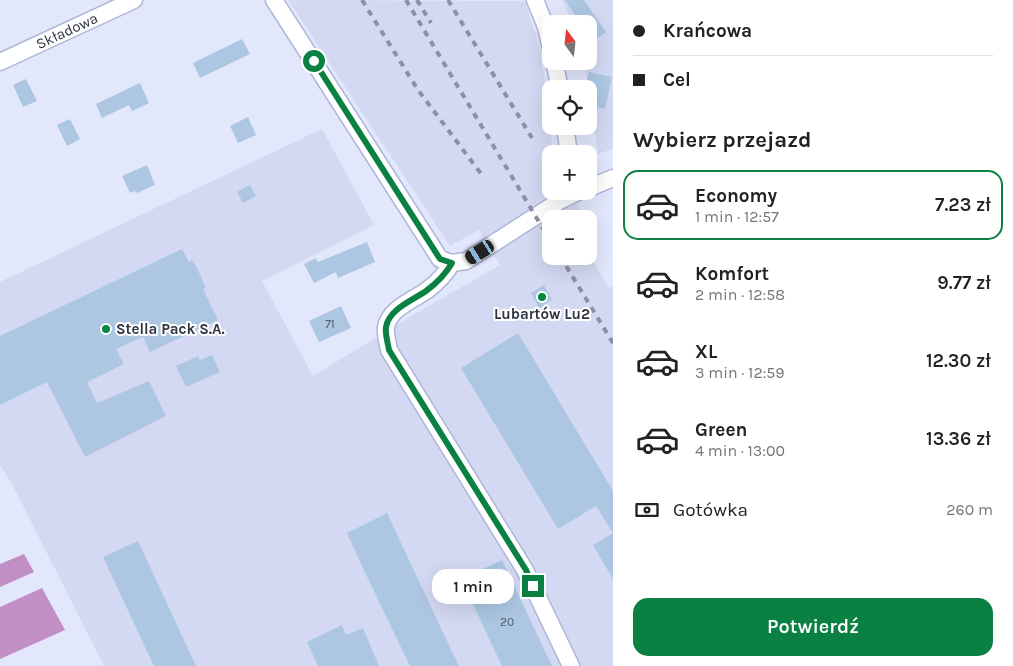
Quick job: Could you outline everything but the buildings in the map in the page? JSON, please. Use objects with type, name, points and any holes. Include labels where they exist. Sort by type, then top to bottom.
[{"type":"street","name":"Składowa","points":[[0,62],[134,0]]},
{"type":"street","points":[[274,0],[440,259],[452,263],[466,261],[565,200]]},
{"type":"street","points":[[534,0],[542,18]]},
{"type":"street","points":[[597,184],[613,178]]},
{"type":"street","points":[[452,263],[444,276],[426,291],[402,306],[392,316],[386,325],[389,350],[526,570],[571,666]]},
{"type":"shaded area","points":[[288,0],[525,1],[541,52],[544,80],[542,80],[542,135],[551,135],[552,145],[542,145],[542,200],[574,200],[580,210],[542,210],[542,265],[595,265],[609,288],[613,286],[613,666],[104,666],[11,482],[0,465],[0,282],[322,129],[374,225],[262,281],[313,376],[500,265],[479,230],[450,246]]},
{"type":"shaded area","points":[[562,0],[613,0],[613,149],[598,154],[595,135],[597,135],[597,80],[587,80],[585,70],[598,70],[598,15],[569,15]]},
{"type":"shaded area","points":[[24,554],[34,572],[0,587],[0,564]]},
{"type":"shaded area","points":[[42,588],[65,630],[0,659],[0,607]]},
{"type":"railway","points":[[362,0],[418,90],[482,175]]},
{"type":"railway","points":[[406,0],[542,227]]},
{"type":"railway","points":[[417,0],[431,23]]},
{"type":"railway","points":[[448,0],[532,138]]},
{"type":"railway","points":[[565,265],[613,343]]},
{"type":"place","name":"Lubartów Lu2","points":[[542,297]]},
{"type":"place","name":"Stella Pack S.A.","points":[[106,329]]},
{"type":"route","points":[[314,61],[440,259],[452,263],[444,276],[426,291],[402,306],[392,316],[386,325],[389,350],[526,570],[533,586]]}]
